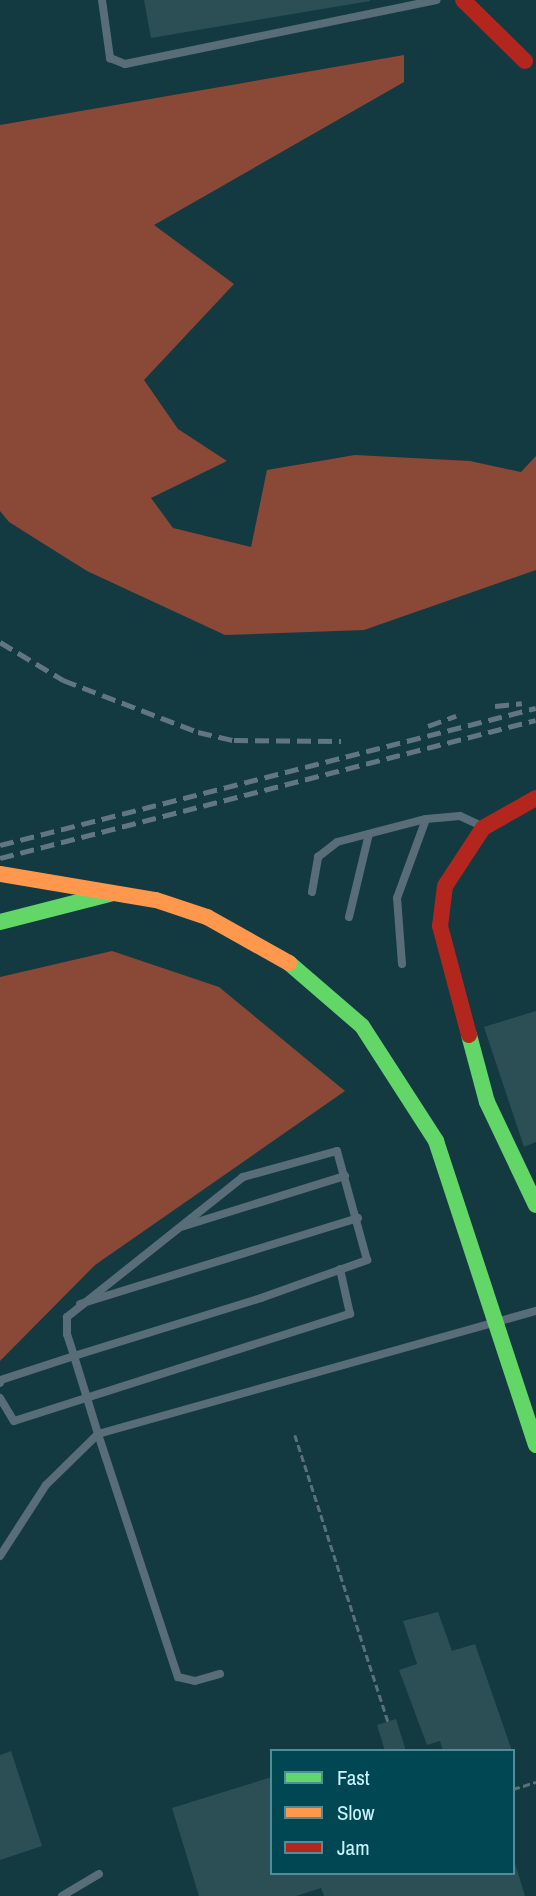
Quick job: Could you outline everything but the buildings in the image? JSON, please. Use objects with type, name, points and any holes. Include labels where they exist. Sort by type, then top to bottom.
[{"type":"main road","points":[[463,0],[530,64]]},
{"type":"main road","points":[[536,798],[483,828],[445,886],[440,926],[487,1102],[536,1205]]},
{"type":"main road","points":[[0,874],[175,906],[256,941],[362,1026],[436,1141],[536,1445]]},
{"type":"main road","points":[[0,922],[113,893]]},
{"type":"lane","points":[[102,0],[110,58],[125,64],[437,0]]},
{"type":"lane","points":[[312,892],[318,857],[337,842],[426,819],[460,816],[483,828]]},
{"type":"lane","points":[[402,964],[397,898],[426,819]]},
{"type":"lane","points":[[349,917],[369,834]]},
{"type":"lane","points":[[0,1383],[74,1356],[368,1260],[345,1176],[331,1148],[243,1177],[75,1306],[67,1317],[74,1356],[178,1678],[195,1681],[220,1674]]},
{"type":"lane","points":[[174,1229],[345,1176]]},
{"type":"lane","points":[[75,1306],[358,1218]]},
{"type":"lane","points":[[0,1398],[14,1421],[350,1314],[340,1269]]},
{"type":"lane","points":[[0,1556],[46,1485],[98,1434],[536,1311]]},
{"type":"lane","points":[[62,1896],[99,1874]]},
{"type":"path","points":[[295,1435],[388,1722]]},
{"type":"path","points":[[515,1788],[536,1782]]},
{"type":"shaded area","points":[[404,55],[404,82],[154,225],[234,284],[144,380],[178,429],[227,461],[151,498],[173,528],[251,547],[267,470],[355,455],[470,461],[521,472],[536,456],[536,570],[364,630],[225,635],[87,571],[9,522],[0,511],[0,125]]},
{"type":"shaded area","points":[[112,951],[219,987],[345,1091],[95,1265],[0,1361],[0,977]]},
{"type":"railway","points":[[0,642],[63,680],[198,732],[234,740],[341,741]]},
{"type":"railway","points":[[495,706],[522,703]]},
{"type":"railway","points":[[0,845],[536,708]]},
{"type":"railway","points":[[428,726],[456,716]]},
{"type":"railway","points":[[0,858],[536,720]]},
{"type":"traffic: fast","points":[[0,922],[110,894]]},
{"type":"traffic: fast","points":[[289,963],[362,1026],[436,1141],[536,1445]]},
{"type":"traffic: fast","points":[[469,1035],[487,1102],[536,1205]]},
{"type":"traffic: slow","points":[[0,874],[156,900],[207,917],[289,963]]},
{"type":"traffic: jam","points":[[463,0],[525,61]]},
{"type":"traffic: jam","points":[[469,1035],[440,926],[445,886],[483,828],[536,798]]}]
